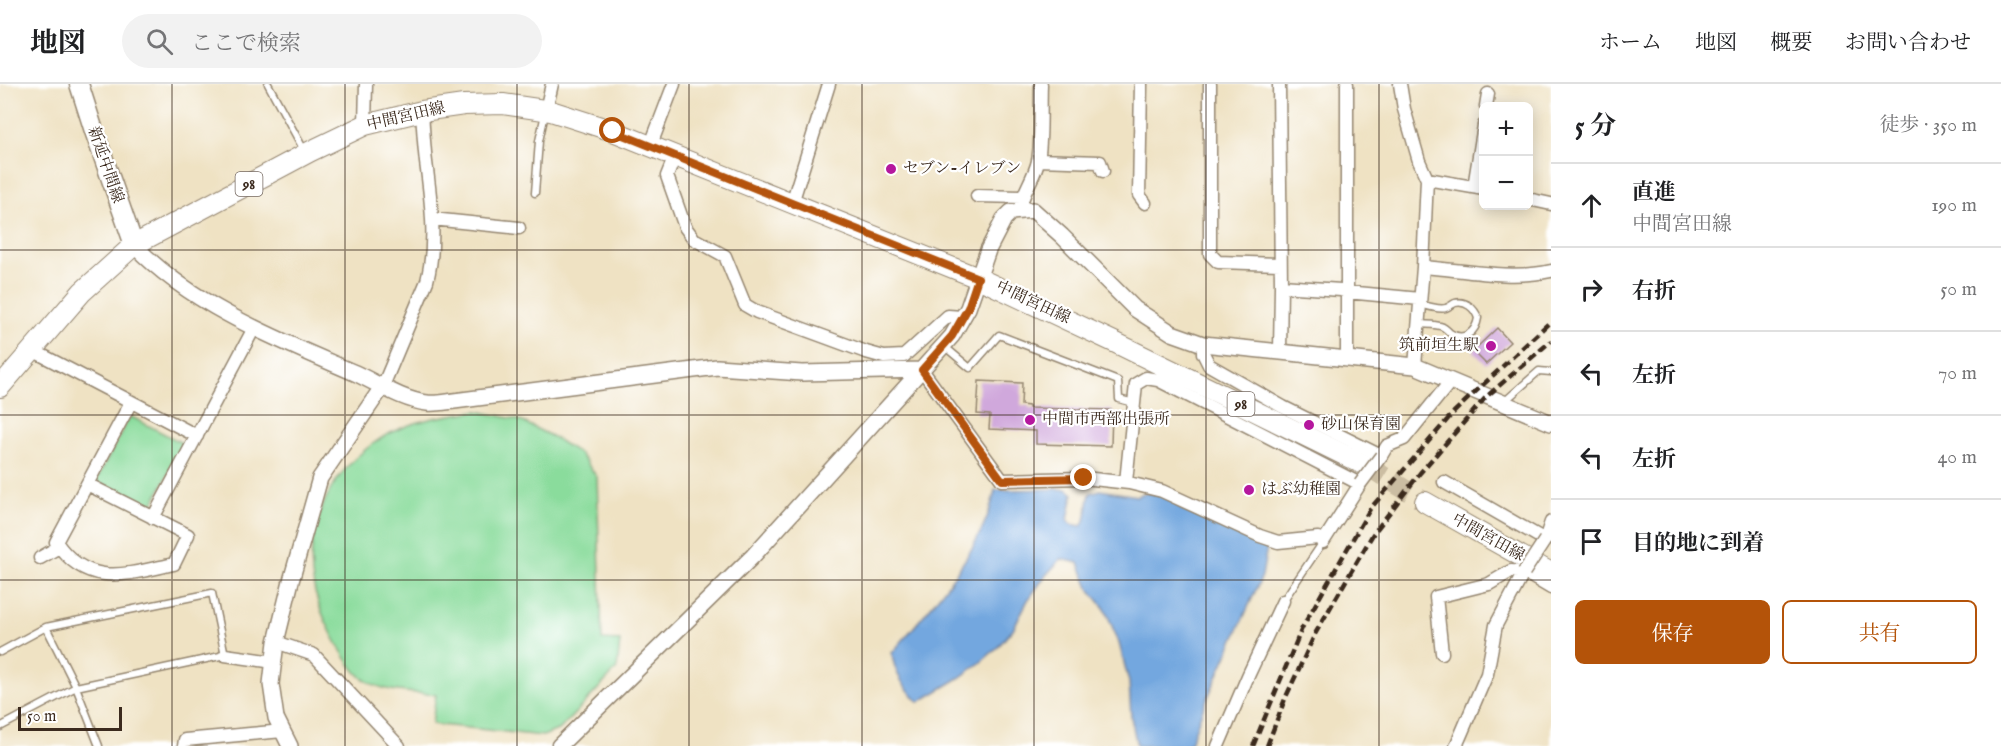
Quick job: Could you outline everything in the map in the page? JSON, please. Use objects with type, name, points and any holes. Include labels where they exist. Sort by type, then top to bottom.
[{"type":"main road","name":"新延中間線","points":[[79,84],[93,131],[134,244]]},
{"type":"main road","name":"中間宮田線","points":[[0,387],[82,292],[134,244],[365,125],[422,111],[464,105],[503,104],[546,110],[613,131],[978,278],[1125,347],[1370,469]]},
{"type":"main road","name":"中間宮田線","points":[[1425,502],[1551,573]]},
{"type":"street","points":[[365,125],[366,84]]},
{"type":"street","points":[[546,110],[552,84]]},
{"type":"street","points":[[650,147],[674,84]]},
{"type":"street","points":[[792,203],[829,84]]},
{"type":"street","points":[[559,746],[753,556],[952,336],[968,308],[988,250],[1004,219],[1021,203],[1030,183],[1038,160],[1041,84]]},
{"type":"street","points":[[1142,84],[1139,195],[1145,203]]},
{"type":"street","points":[[1210,84],[1210,254],[1218,262],[1280,264]]},
{"type":"street","points":[[1279,84],[1280,351]]},
{"type":"street","points":[[1347,84],[1347,359]]},
{"type":"street","points":[[1400,84],[1404,109],[1426,179],[1423,267],[1415,366]]},
{"type":"street","points":[[290,746],[276,718],[271,684],[276,642],[293,570],[320,478],[383,386],[427,281],[433,246],[422,111]]},
{"type":"street","points":[[675,156],[667,176],[685,227],[694,239],[725,256],[745,305],[757,312],[884,357],[904,356],[948,316],[962,317]]},
{"type":"street","points":[[1038,160],[1100,162],[1103,171]]},
{"type":"street","points":[[1426,179],[1479,188]]},
{"type":"street","points":[[977,196],[1021,203],[1042,216],[1135,309],[1172,333],[1203,344],[1415,366],[1551,423]]},
{"type":"street","points":[[1533,200],[1551,204]]},
{"type":"street","points":[[432,219],[519,228]]},
{"type":"street","points":[[134,244],[156,266],[180,283],[254,328],[398,394],[427,403],[717,367],[802,373],[922,370]]},
{"type":"street","points":[[1423,267],[1505,274],[1534,275],[1551,272]]},
{"type":"street","points":[[1281,286],[1341,290],[1420,302]]},
{"type":"street","points":[[153,518],[254,328]]},
{"type":"street","points":[[1203,344],[1203,353],[1209,365],[1283,407],[1370,469]]},
{"type":"street","points":[[32,350],[196,436]]},
{"type":"street","points":[[922,370],[1002,480],[1084,478],[1126,482],[1162,491],[1278,542],[1318,538],[1323,542],[1387,446],[1404,439],[1450,382]]},
{"type":"street","points":[[1126,482],[1136,384],[1146,378],[1158,380],[1370,469]]},
{"type":"street","points":[[87,484],[188,535],[174,564],[119,575],[104,575],[86,570],[66,557],[56,542],[87,484],[131,402]]},
{"type":"street","points":[[1444,482],[1548,542]]},
{"type":"street","points":[[1456,746],[1487,674],[1496,625],[1524,572],[1548,542],[1551,522]]},
{"type":"street","points":[[40,558],[59,547]]},
{"type":"street","points":[[1442,653],[1436,597],[1489,584],[1511,571],[1524,572],[1551,588]]},
{"type":"street","points":[[1218,746],[1283,601]]},
{"type":"street","points":[[276,642],[314,656],[399,746]]},
{"type":"street","points":[[225,655],[274,662]]},
{"type":"street","points":[[184,746],[185,740],[283,731]]},
{"type":"lane","points":[[268,84],[306,154]]},
{"type":"lane","points":[[535,193],[538,141],[546,110]]},
{"type":"lane","points":[[1419,324],[1444,327],[1450,333],[1461,336],[1468,335],[1474,330],[1478,318],[1475,310],[1469,305],[1455,303],[1446,308],[1420,302]]},
{"type":"lane","points":[[943,346],[970,368],[999,335],[1118,381],[1119,399],[1134,403]]},
{"type":"lane","points":[[1502,403],[1539,371],[1551,372]]},
{"type":"lane","points":[[1283,601],[1323,542]]},
{"type":"lane","points":[[0,652],[46,627],[212,593],[225,655],[76,687],[0,728]]},
{"type":"lane","points":[[46,627],[76,687],[99,746]]},
{"type":"green space","points":[[477,411],[519,420],[553,437],[580,454],[597,477],[602,640],[620,641],[617,669],[560,729],[543,736],[432,724],[436,695],[390,690],[365,680],[347,661],[337,644],[316,596],[312,571],[312,546],[317,522],[338,479],[354,459],[374,443],[398,429],[437,418]]},
{"type":"green space","points":[[130,416],[184,444],[150,509],[96,481]]},
{"type":"water","points":[[1067,489],[1073,494],[1068,519],[1071,524],[1081,526],[1085,521],[1090,493],[1100,490],[1137,496],[1155,493],[1173,500],[1181,509],[1267,547],[1262,576],[1204,706],[1189,746],[1137,746],[1131,717],[1129,682],[1119,643],[1105,609],[1090,590],[1079,563],[1061,559],[1028,600],[1013,629],[997,648],[959,678],[919,702],[898,674],[892,653],[954,577],[968,556],[989,512],[995,490]]},
{"type":"building","name":"筑前垣生駅","points":[[1497,328],[1510,342],[1486,364],[1473,351]]},
{"type":"building","points":[[979,381],[1022,383],[1021,405],[1029,406],[1029,408],[1112,410],[1111,446],[1036,444],[1036,431],[989,429],[990,415],[977,414]]},
{"type":"tunnel","points":[[1367,466],[1425,502]]},
{"type":"railway","points":[[1253,746],[1302,628],[1370,509],[1454,412],[1551,321]]},
{"type":"railway","points":[[1267,746],[1285,699],[1315,634],[1373,534],[1420,473],[1486,397],[1551,341]]},
{"type":"place","name":"セブン-イレブン","points":[[891,169]]},
{"type":"place","name":"筑前垣生駅","points":[[1491,346]]},
{"type":"place","name":"中間市西部出張所","points":[[1030,420]]},
{"type":"place","name":"砂山保育園","points":[[1309,425]]},
{"type":"place","name":"はぶ幼稚園","points":[[1249,490]]},
{"type":"route","points":[[613,131],[978,278],[968,308],[952,336],[922,370],[1002,480],[1084,478]]}]
